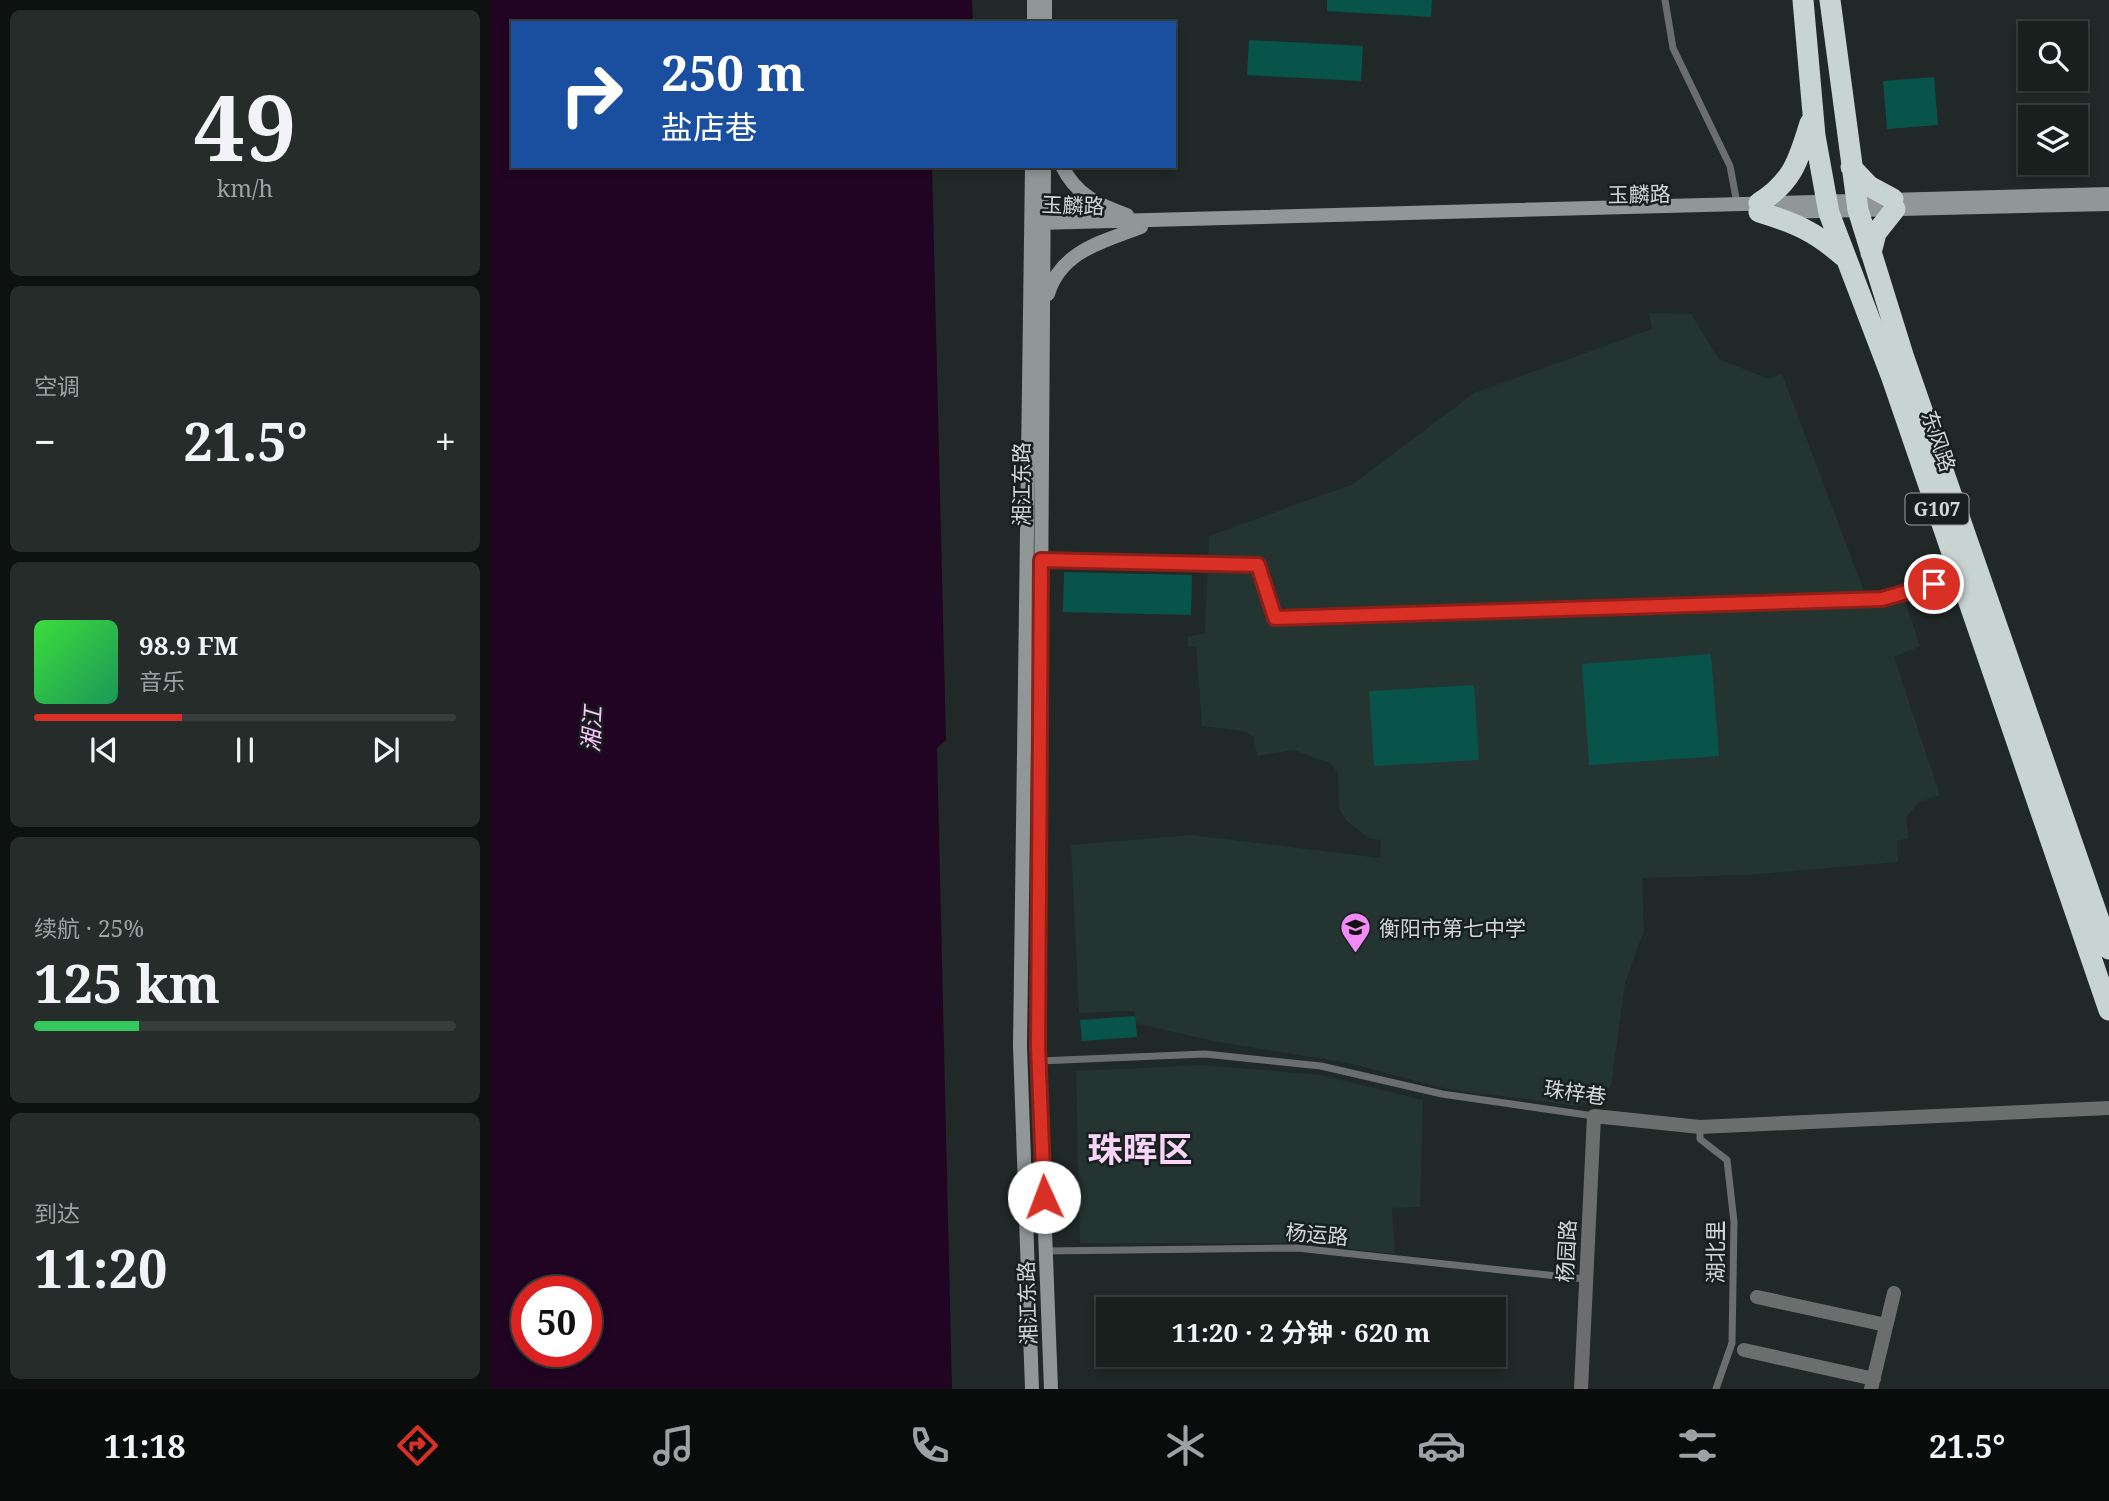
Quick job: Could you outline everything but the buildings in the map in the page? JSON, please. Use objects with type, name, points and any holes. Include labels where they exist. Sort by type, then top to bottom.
[{"type":"highway","name":"东风路","points":[[1803,0],[1813,114],[1828,206],[1892,378],[2109,1010]]},
{"type":"highway","name":"东风路","points":[[1830,0],[1857,205],[1871,253],[1904,358],[2109,949]]},
{"type":"highway","points":[[1813,114],[1797,163],[1779,190],[1759,207],[1817,233],[1846,259]]},
{"type":"highway","points":[[1852,167],[1868,186],[1894,204],[1876,233],[1871,253]]},
{"type":"main road","points":[[1034,0],[1034,21]]},
{"type":"main road","points":[[1045,0],[1045,21]]},
{"type":"main road","name":"湘江东路","points":[[1032,168],[1039,225],[1043,309],[1038,1061],[1051,1389]]},
{"type":"main road","name":"湘江东路","points":[[1032,1389],[1020,1046],[1039,225],[1044,168]]},
{"type":"main road","points":[[1063,168],[1069,181],[1094,204],[1140,222]]},
{"type":"main road","name":"玉麟路","points":[[1140,222],[1828,206],[2109,194]]},
{"type":"main road","name":"玉麟路","points":[[1039,225],[1737,203],[1759,207]]},
{"type":"main road","name":"玉麟路","points":[[1894,204],[2109,204]]},
{"type":"main road","points":[[1043,309],[1054,274],[1084,249],[1140,222]]},
{"type":"street","name":"珠梓巷","points":[[1594,1116],[1700,1127],[2109,1108]]},
{"type":"street","name":"杨园路","points":[[1581,1389],[1594,1116]]},
{"type":"street","points":[[1744,1350],[1872,1384],[1894,1293]]},
{"type":"street","points":[[1757,1297],[1886,1325]]},
{"type":"lane","points":[[1665,0],[1673,48],[1730,166],[1737,203]]},
{"type":"lane","points":[[1041,560],[1258,565],[1275,618],[1882,599],[1960,576]]},
{"type":"lane","name":"珠梓巷","points":[[1038,1061],[1218,1056],[1321,1066],[1442,1094],[1594,1116]]},
{"type":"lane","name":"湖北里","points":[[1700,1127],[1700,1139],[1727,1160],[1734,1222],[1732,1343],[1716,1389]]},
{"type":"lane","name":"杨运路","points":[[1046,1251],[1297,1248],[1585,1279]]},
{"type":"shaded area","points":[[1649,313],[1691,314],[1719,359],[1769,379],[1782,374],[1865,594],[1900,586],[1920,646],[1894,657],[1940,795],[1919,802],[1906,818],[1909,838],[1897,841],[1898,862],[1748,875],[1642,878],[1644,930],[1625,983],[1611,1086],[1594,1102],[1577,1106],[1447,1089],[1348,1063],[1213,1041],[1135,1023],[1134,1011],[1079,1013],[1071,845],[1191,835],[1380,858],[1381,840],[1370,839],[1346,820],[1339,809],[1338,773],[1330,763],[1294,750],[1257,756],[1254,737],[1243,731],[1202,726],[1196,646],[1188,647],[1188,637],[1205,633],[1209,536],[1353,484],[1474,393],[1652,329]]},
{"type":"shaded area","points":[[1204,1065],[1320,1075],[1423,1100],[1420,1207],[1392,1208],[1395,1254],[1300,1243],[1080,1243],[1076,1071]]},
{"type":"water","name":"湘江","points":[[490,0],[972,0],[973,21],[511,21],[511,168],[932,168],[946,740],[937,748],[952,1389],[490,1389]]},
{"type":"place","name":"衡阳市第七中学","points":[[1356,955]]},
{"type":"district","name":"珠晖区","points":[[1140,1148]]},
{"type":"route","points":[[1044,1197],[1038,1046],[1041,560],[1258,565],[1275,618],[1882,599],[1934,584]]}]
